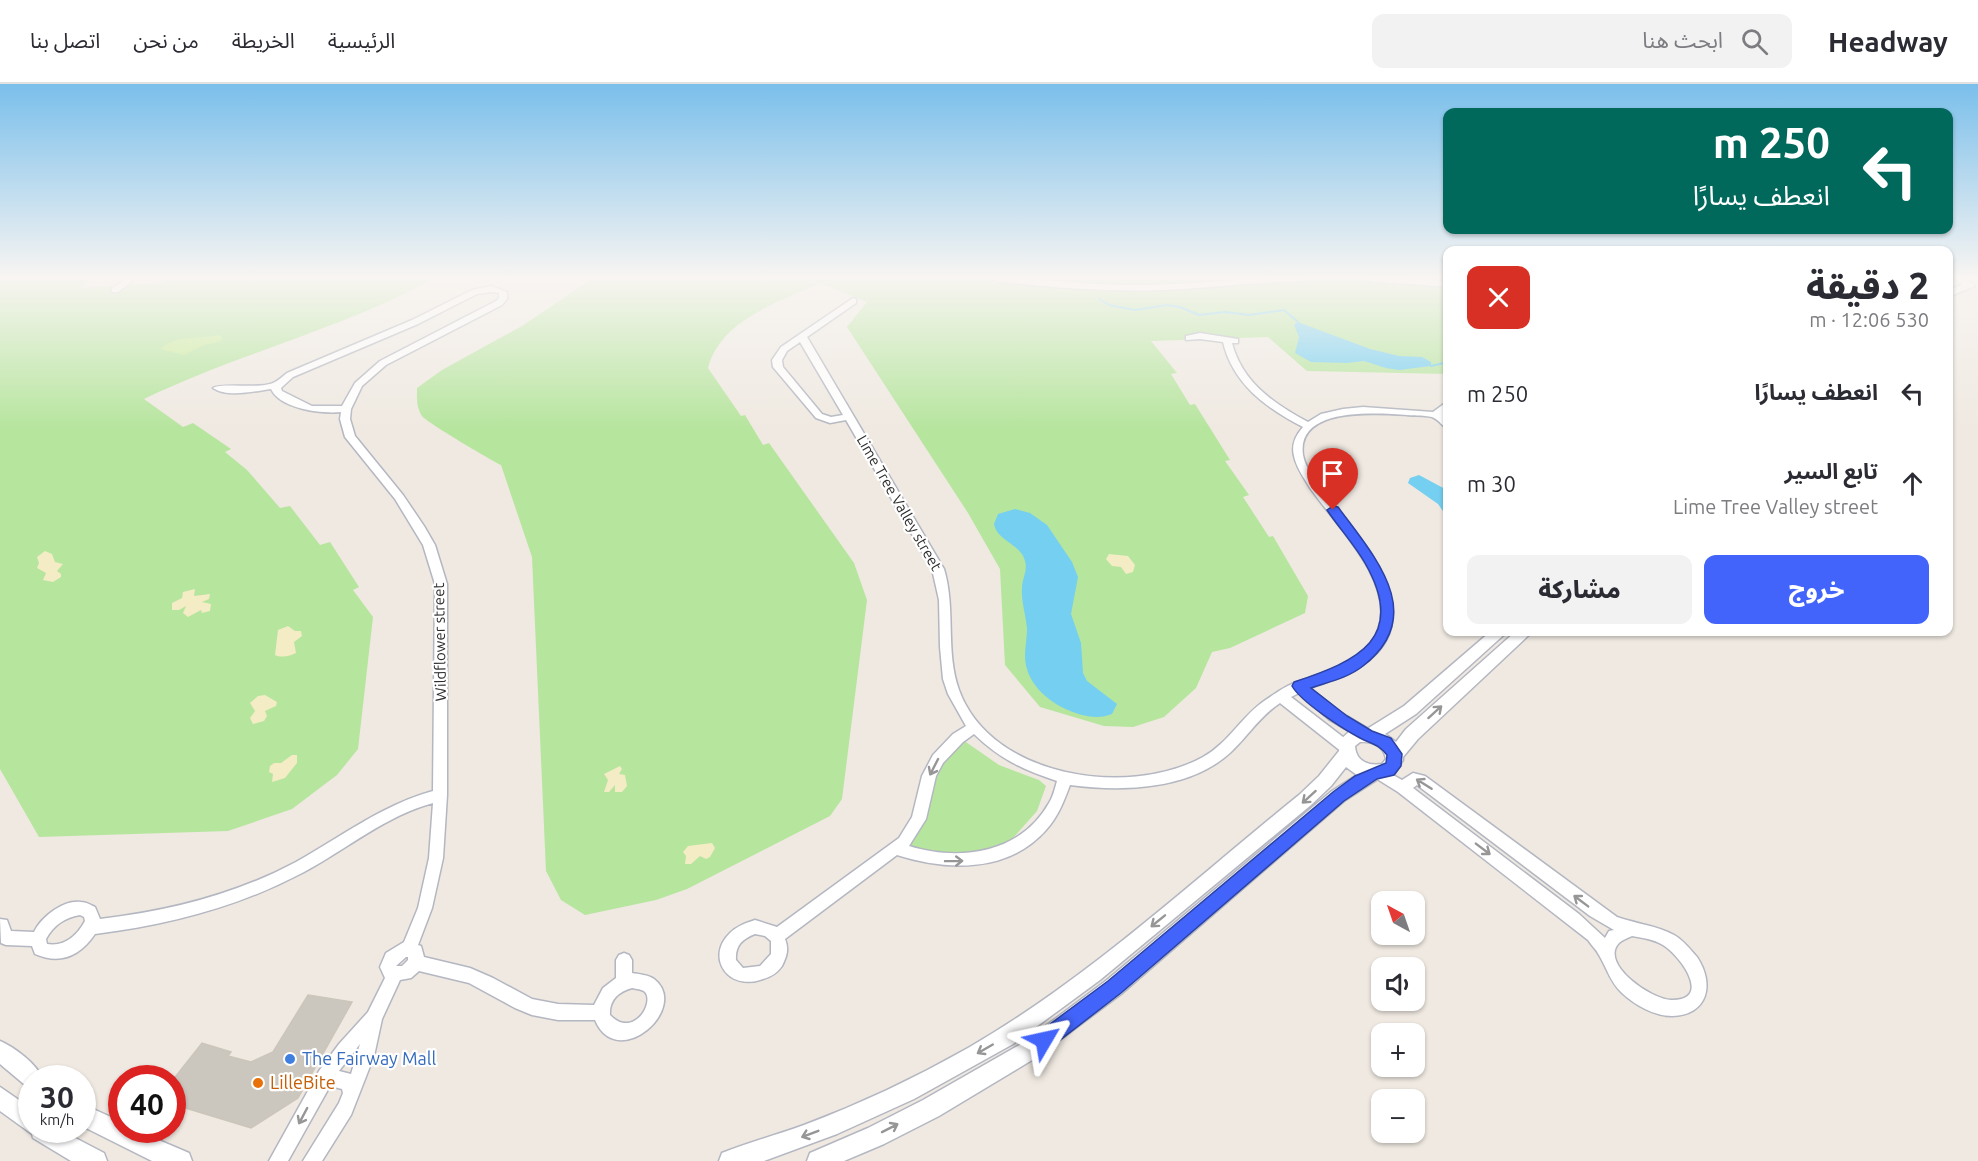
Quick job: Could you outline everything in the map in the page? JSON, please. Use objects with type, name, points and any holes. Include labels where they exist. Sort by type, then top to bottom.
[{"type":"street","points":[[218,388],[241,390],[277,385],[290,375],[400,328]]},
{"type":"street","points":[[277,385],[278,393],[306,409],[322,412],[346,409],[353,393],[374,370],[404,350],[448,328]]},
{"type":"street","name":"Lime Tree Valley street","points":[[815,328],[781,353],[777,360],[778,367],[819,416],[830,420],[849,417]]},
{"type":"street","points":[[1189,338],[1200,336],[1231,340],[1234,364],[1253,389],[1272,405],[1309,426],[1329,415],[1357,410],[1438,415],[1443,420]]},
{"type":"street","name":"Lime Tree Valley street","points":[[802,338],[938,568],[945,596],[947,672],[960,706],[975,727],[1015,758],[1065,779],[1099,784],[1134,783],[1186,772],[1208,762],[1228,748],[1263,708],[1280,696],[1299,686],[1338,673],[1365,657],[1381,637],[1388,614],[1385,591],[1375,569],[1301,465],[1297,444],[1309,426]]},
{"type":"street","points":[[1438,415],[1443,407]]},
{"type":"street","name":"Wildflower street","points":[[316,1155],[337,1108],[355,1083],[366,1056],[374,1018],[395,975],[389,970],[388,962],[394,954],[412,956],[434,874],[440,795],[441,584],[429,546],[420,529],[399,497],[350,437],[345,419],[346,409]]},
{"type":"street","points":[[730,1161],[781,1146],[841,1122],[956,1066],[1008,1036],[1098,970],[1305,800],[1329,776],[1347,751],[1351,740],[1410,710],[1494,636]]},
{"type":"street","points":[[818,1161],[876,1136],[931,1108],[1030,1050],[1114,987],[1338,796],[1393,766],[1395,754],[1412,734],[1520,636]]},
{"type":"street","points":[[1299,686],[1364,733],[1386,742],[1395,754]]},
{"type":"street","points":[[1280,696],[1347,751],[1352,763],[1358,768],[1377,773],[1403,788],[1574,919],[1593,935],[1608,954]]},
{"type":"street","points":[[1304,715],[1306,705],[1314,703],[1323,705]]},
{"type":"street","points":[[777,936],[898,849],[910,835],[919,819],[926,785],[938,759],[958,738],[975,727]]},
{"type":"street","points":[[898,849],[919,857],[942,861],[974,860],[1005,851],[1030,836],[1041,826],[1057,804],[1065,779]]},
{"type":"street","points":[[1403,788],[1413,779],[1420,780],[1612,922],[1665,936],[1685,952],[1698,972],[1700,982],[1694,999],[1678,1008],[1655,1006],[1632,993],[1618,979],[1610,964],[1609,946],[1617,934],[1631,928]]},
{"type":"street","points":[[91,927],[160,919],[223,902],[300,866],[394,810],[440,795]]},
{"type":"street","points":[[80,908],[90,912],[93,916],[91,927],[74,945],[58,952],[44,952],[38,944],[38,939],[50,920],[73,909],[80,908]]},
{"type":"street","points":[[2,925],[6,938],[38,939]]},
{"type":"street","points":[[412,956],[470,976],[529,1006],[542,1010],[570,1013],[601,1012]]},
{"type":"street","points":[[624,960],[624,982]]},
{"type":"street","points":[[640,980],[652,987],[657,1001],[650,1017],[636,1029],[620,1032],[606,1025],[601,1012],[608,994],[624,982],[640,980]]},
{"type":"street","name":"Wildflower street","points":[[278,1161],[325,1077],[346,1045],[374,1018]]},
{"type":"street","points":[[0,1051],[18,1066]]},
{"type":"street","points":[[325,1077],[355,1083]]},
{"type":"street","points":[[0,1098],[18,1112]]},
{"type":"street","points":[[96,1121],[163,1155],[181,1161]]},
{"type":"street","points":[[62,1143],[96,1161]]},
{"type":"green space","points":[[0,328],[324,328],[216,368],[144,399],[183,427],[193,423],[231,449],[225,452],[247,470],[280,508],[290,506],[320,545],[330,542],[359,587],[353,590],[373,617],[358,749],[337,775],[292,809],[228,831],[39,837],[0,769]]},
{"type":"green space","points":[[518,328],[734,328],[715,351],[708,368],[741,416],[745,415],[763,445],[769,443],[854,563],[867,600],[842,799],[830,816],[687,889],[656,900],[585,915],[561,900],[546,871],[532,557],[501,465],[446,433],[426,420],[420,413],[417,388],[442,370]]},
{"type":"green space","points":[[848,328],[1443,328],[1443,374],[1307,371],[1268,337],[1151,341],[1177,373],[1171,374],[1190,405],[1195,404],[1230,460],[1225,461],[1249,495],[1243,497],[1269,537],[1273,536],[1308,596],[1305,613],[1230,648],[1212,652],[1196,688],[1164,717],[1133,727],[1104,726],[1040,707],[1005,665],[1000,569],[968,513]]},
{"type":"green space","points":[[218,335],[222,337],[221,341],[204,345],[184,355],[160,349],[181,339]]},
{"type":"green space","points":[[963,740],[999,765],[1039,780],[1046,786],[1037,811],[1013,838],[990,852],[953,863],[898,848],[915,822],[935,765]]},
{"type":"sand","points":[[45,551],[52,554],[55,562],[63,564],[57,571],[61,577],[53,582],[43,580],[46,573],[37,568],[39,563],[37,557]]},
{"type":"sand","points":[[1109,554],[1128,556],[1135,565],[1133,572],[1126,574],[1121,567],[1112,566],[1106,559]]},
{"type":"sand","points":[[195,589],[194,596],[210,594],[209,599],[202,602],[211,604],[210,611],[202,613],[201,610],[188,617],[183,613],[186,606],[179,610],[172,610],[172,603],[182,598],[183,592]]},
{"type":"sand","points":[[288,626],[295,631],[301,631],[302,636],[294,642],[296,653],[286,656],[275,655],[278,630]]},
{"type":"sand","points":[[265,695],[277,702],[276,706],[265,711],[267,716],[264,721],[253,724],[250,718],[255,711],[250,703],[258,696]]},
{"type":"sand","points":[[292,755],[297,755],[297,763],[285,778],[272,782],[273,774],[269,772],[270,766],[274,763],[281,763]]},
{"type":"sand","points":[[620,766],[622,769],[619,774],[625,775],[627,786],[622,792],[615,792],[615,785],[609,792],[604,792],[608,780],[604,774]]},
{"type":"sand","points":[[712,843],[715,848],[710,857],[706,859],[700,856],[691,864],[685,864],[686,856],[683,852],[688,846]]},
{"type":"water","points":[[1295,328],[1315,328],[1370,349],[1399,356],[1422,357],[1431,362],[1431,366],[1399,370],[1364,361],[1311,362],[1295,353],[1299,337]]},
{"type":"water","points":[[1419,475],[1443,488],[1443,511],[1438,504],[1408,483],[1410,478]]},
{"type":"water","points":[[1015,509],[1030,513],[1047,525],[1072,562],[1078,577],[1071,614],[1081,643],[1083,673],[1087,681],[1117,704],[1112,714],[1101,717],[1090,716],[1068,710],[1045,696],[1029,674],[1025,656],[1027,629],[1022,593],[1025,561],[1019,550],[1000,535],[994,524],[998,514]]},
{"type":"building","name":"The Fairway Mall","points":[[308,995],[352,1002],[298,1098],[251,1128],[186,1108],[185,1065],[202,1043],[231,1052],[228,1056],[251,1062],[273,1052]]},
{"type":"waterway","points":[[1431,366],[1443,363]]},
{"type":"place","name":"The Fairway Mall","points":[[290,1059]]},
{"type":"place","name":"LilleBite","points":[[258,1083]]},
{"type":"route","points":[[1044,1040],[1114,987],[1338,796],[1374,773],[1382,773],[1393,766],[1395,754],[1386,742],[1367,735],[1342,721],[1299,686],[1328,677],[1357,663],[1377,644],[1387,622],[1387,598],[1375,569],[1333,510]]}]
